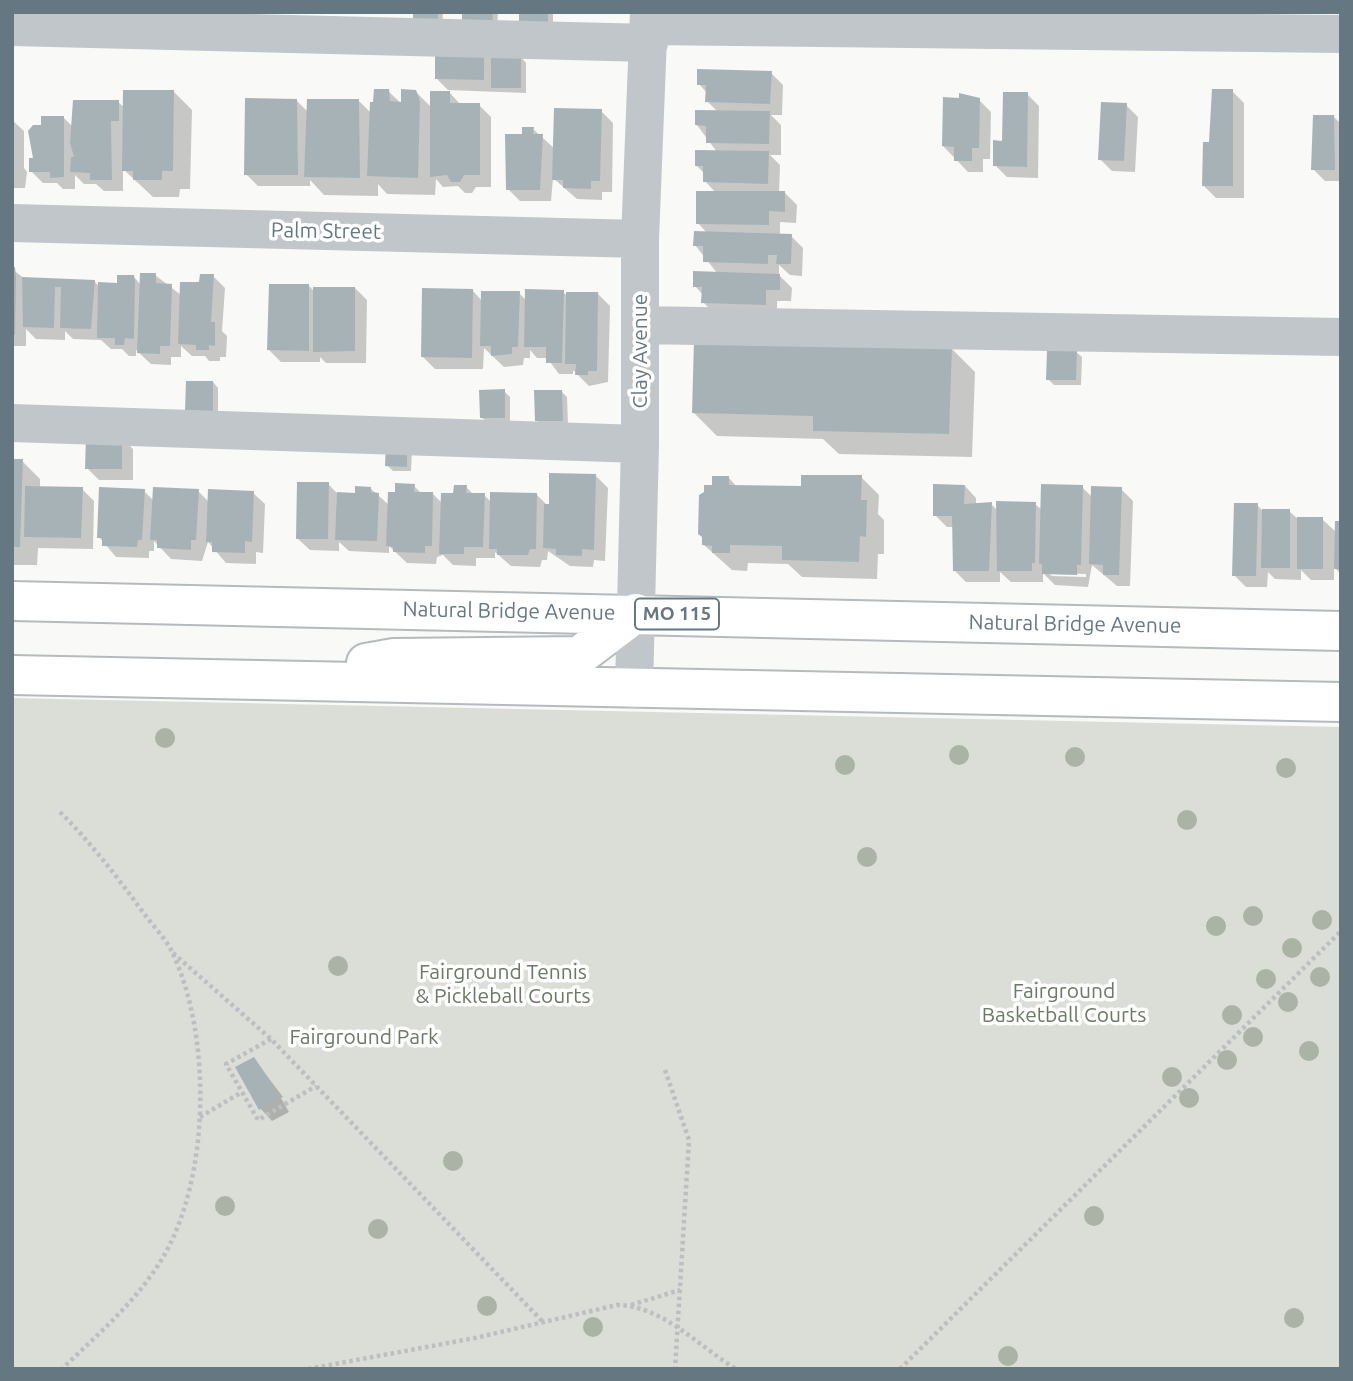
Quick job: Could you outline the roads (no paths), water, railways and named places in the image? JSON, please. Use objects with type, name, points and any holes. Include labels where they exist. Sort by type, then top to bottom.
[{"type":"main road","name":"Natural Bridge Avenue","points":[[12,601],[1341,631]]},
{"type":"main road","points":[[279,681],[394,658],[579,656],[636,613]]},
{"type":"main road","points":[[12,676],[1341,702]]},
{"type":"main road","points":[[1254,701],[1341,684]]},
{"type":"street","points":[[12,27],[649,27],[1230,22],[1341,34]]},
{"type":"street","name":"Clay Avenue","points":[[634,689],[640,444],[640,239],[649,27]]},
{"type":"street","name":"Palm Street","points":[[12,223],[640,239]]},
{"type":"street","points":[[640,325],[1341,337]]},
{"type":"street","points":[[12,423],[640,444]]},
{"type":"park label","name":"Fairground Tennis & Pickleball Courts","points":[[503,984]]},
{"type":"park label","name":"Fairground Basketball Courts","points":[[1064,1003]]},
{"type":"park label","name":"Fairground Park","points":[[364,1037]]}]
